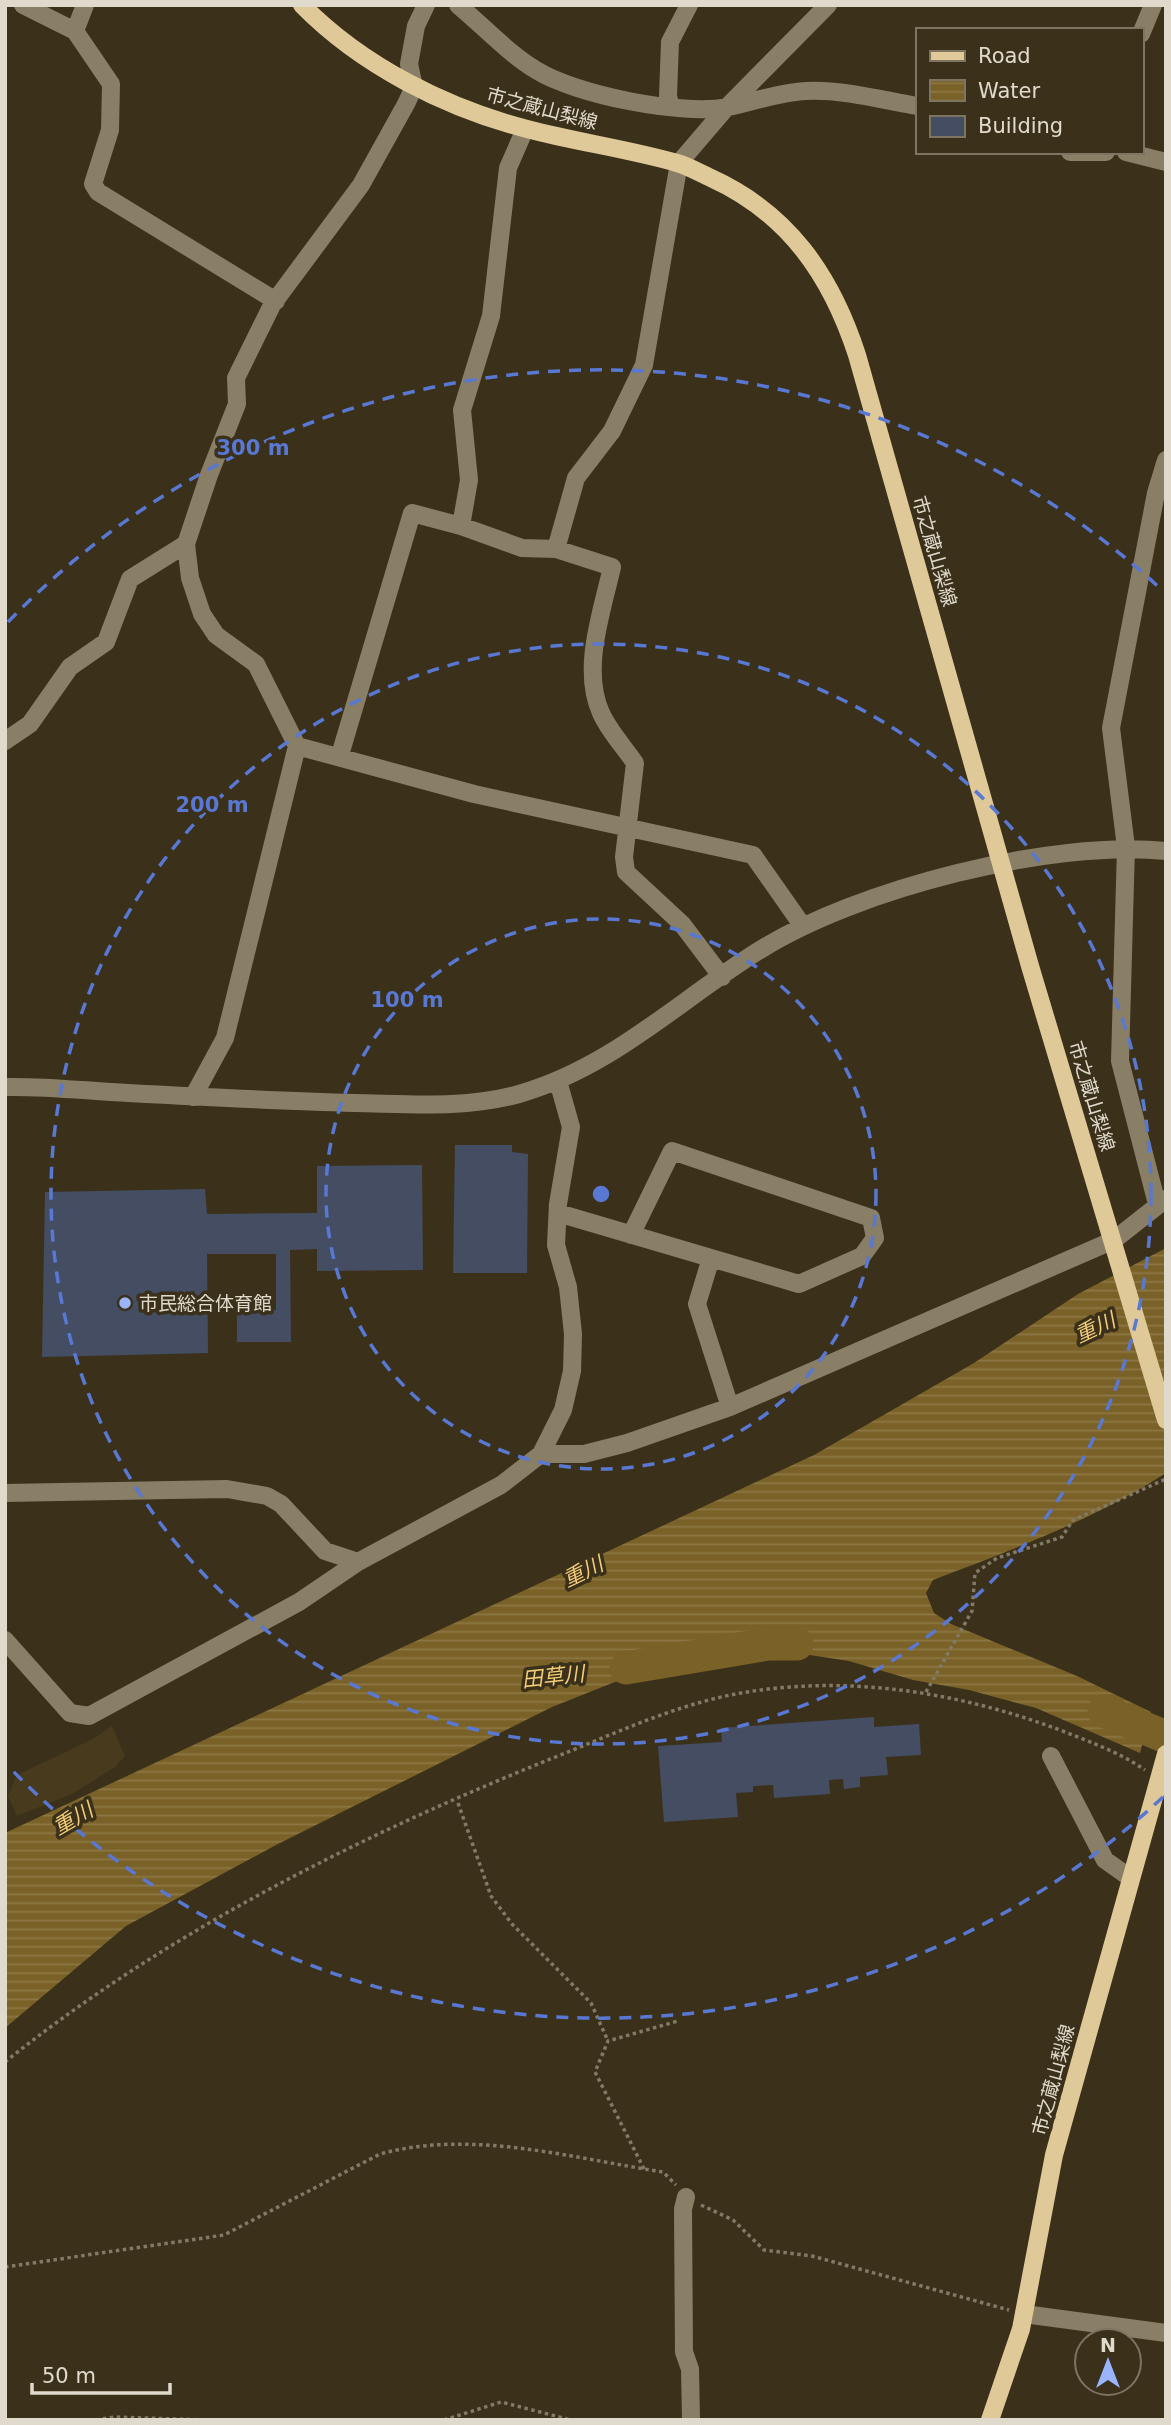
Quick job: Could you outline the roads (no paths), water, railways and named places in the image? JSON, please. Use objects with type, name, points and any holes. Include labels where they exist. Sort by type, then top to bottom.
[{"type":"main road","name":"市之蔵山梨線","points":[[302,5],[341,39],[414,87],[525,129],[679,163],[731,187],[764,208],[793,235],[817,265],[835,297],[857,355],[1002,865],[1166,1420]]},
{"type":"main road","name":"市之蔵山梨線","points":[[990,2420],[1024,2314],[1054,2155],[1129,1877],[1162,1779],[1166,1754]]},
{"type":"street","points":[[23,5],[75,32],[111,84],[110,130],[93,184],[98,192],[276,301]]},
{"type":"street","points":[[75,32],[85,5]]},
{"type":"street","points":[[193,1097],[225,1038],[297,746],[256,664],[216,635],[202,614],[190,578],[186,544],[237,404],[236,378],[276,301],[361,186],[414,87],[409,64],[416,26],[426,5]]},
{"type":"street","points":[[458,5],[536,70],[563,82],[624,100],[671,107],[726,108],[760,98],[807,91],[916,106]]},
{"type":"street","points":[[671,107],[670,42],[689,5]]},
{"type":"street","points":[[556,549],[576,478],[611,432],[644,365],[679,163],[726,108],[828,5]]},
{"type":"street","points":[[1143,29],[1153,5]]},
{"type":"street","points":[[461,526],[469,480],[462,410],[491,316],[508,168],[525,129]]},
{"type":"street","points":[[1134,154],[1166,162]]},
{"type":"street","points":[[541,1454],[584,1454],[730,1406],[1116,1246],[1161,1202],[1120,1061],[1126,847],[1111,727],[1156,493],[1166,460]]},
{"type":"street","points":[[340,755],[412,513],[461,526],[522,548],[556,549],[612,568],[594,649],[596,695],[601,714],[635,763],[624,857],[626,872],[682,924],[722,977]]},
{"type":"street","points":[[5,741],[30,724],[70,667],[106,642],[130,579],[186,544]]},
{"type":"street","points":[[297,746],[340,755],[397,775],[753,855],[802,925]]},
{"type":"street","points":[[5,1087],[193,1097],[457,1104],[495,1100],[558,1082],[624,1047],[722,977],[802,925],[853,905],[950,876],[1072,852],[1126,847],[1166,851]]},
{"type":"street","points":[[5,1640],[70,1713],[89,1716],[299,1602],[358,1562],[500,1485],[541,1454],[563,1410],[572,1371],[573,1334],[568,1287],[556,1245],[571,1127],[558,1082]]},
{"type":"street","points":[[558,1213],[631,1235],[799,1284],[862,1256],[875,1238],[871,1218],[672,1151],[631,1235]]},
{"type":"street","points":[[711,1258],[697,1304],[730,1406]]},
{"type":"street","points":[[5,1493],[227,1489],[267,1496],[281,1504],[325,1551],[358,1562]]},
{"type":"street","points":[[1051,1756],[1105,1860],[1129,1877]]},
{"type":"street","points":[[686,2197],[683,2209],[684,2352],[690,2369],[691,2420]]},
{"type":"street","points":[[1024,2314],[1166,2333]]},
{"type":"water","name":"重川","points":[[1166,1248],[1166,1473],[1082,1519],[933,1580],[926,1593],[934,1613],[951,1624],[1077,1676],[1151,1712],[1140,1753],[1036,1708],[969,1690],[913,1680],[849,1661],[718,1641],[552,1707],[276,1845],[126,1926],[5,2028],[5,1833],[814,1455],[974,1363],[1078,1294]]},
{"type":"waterway","name":"田草川","points":[[626,1668],[768,1644],[797,1644]]},
{"type":"waterway","name":"田草川","points":[[1104,1711],[1166,1737]]},
{"type":"place","name":"市民総合体育館","points":[[125,1303]]}]
